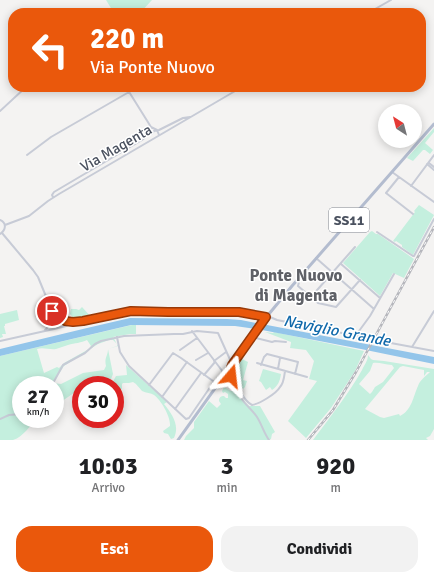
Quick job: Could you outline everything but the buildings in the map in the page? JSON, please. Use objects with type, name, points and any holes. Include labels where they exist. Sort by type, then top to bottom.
[{"type":"main road","name":"SS11","points":[[178,440],[202,403],[265,319],[316,258],[434,124]]},
{"type":"street","points":[[377,8],[391,0]]},
{"type":"street","points":[[0,111],[21,92]]},
{"type":"street","points":[[27,155],[51,137],[129,92],[151,127],[157,130],[159,136]]},
{"type":"street","name":"Via Magenta","points":[[5,225],[29,216],[53,198],[234,92]]},
{"type":"street","name":"Via Magenta","points":[[53,198],[52,195],[54,192],[142,140],[151,132],[183,118],[192,117]]},
{"type":"street","points":[[151,127],[151,132],[156,138]]},
{"type":"street","points":[[411,186],[434,155]]},
{"type":"street","points":[[427,163],[434,168]]},
{"type":"street","points":[[392,172],[434,202]]},
{"type":"street","points":[[399,177],[386,192],[414,214]]},
{"type":"street","points":[[377,232],[414,256],[434,219]]},
{"type":"street","points":[[0,220],[5,225],[5,229],[1,233],[38,277],[52,311],[51,323]]},
{"type":"street","points":[[311,297],[355,247]]},
{"type":"street","points":[[316,258],[374,309]]},
{"type":"street","points":[[341,264],[380,298]]},
{"type":"street","points":[[359,331],[374,309],[394,274]]},
{"type":"street","points":[[297,280],[299,282],[298,286],[318,303],[336,306],[360,280]]},
{"type":"street","points":[[292,286],[294,288],[298,286]]},
{"type":"street","points":[[52,311],[59,318],[65,321],[73,322],[131,311],[239,312],[265,319],[270,317],[277,320],[434,351]]},
{"type":"street","points":[[412,347],[434,311]]},
{"type":"street","points":[[44,331],[55,319],[59,318]]},
{"type":"street","points":[[54,329],[59,324],[59,318]]},
{"type":"street","points":[[0,341],[66,326],[73,322]]},
{"type":"street","points":[[192,331],[228,379],[235,383]]},
{"type":"street","points":[[56,376],[64,364],[85,353],[98,343],[124,336],[183,334],[192,331],[218,333],[232,365],[231,374],[235,383],[247,402],[252,405],[273,394],[280,388],[285,371]]},
{"type":"street","points":[[117,337],[120,352],[129,366],[149,385],[175,409],[187,419],[202,403],[214,383],[173,353],[149,385]]},
{"type":"street","points":[[252,337],[272,342],[286,342]]},
{"type":"street","points":[[180,350],[197,338]]},
{"type":"street","points":[[175,409],[203,374],[227,352]]},
{"type":"street","points":[[196,360],[208,353]]},
{"type":"street","points":[[261,365],[266,355],[298,362],[295,374]]},
{"type":"street","points":[[278,369],[280,358]]},
{"type":"street","points":[[162,397],[187,362]]},
{"type":"street","points":[[257,363],[307,377]]},
{"type":"street","points":[[225,374],[235,383]]},
{"type":"street","points":[[215,387],[228,379]]},
{"type":"street","points":[[238,388],[237,391],[240,397],[258,419],[269,440]]},
{"type":"street","points":[[0,418],[12,415]]},
{"type":"green space","points":[[106,0],[152,0],[145,8],[111,8]]},
{"type":"green space","points":[[434,128],[434,132],[425,143],[433,150],[430,154],[423,150],[413,161],[407,158],[416,148],[422,148],[422,141]]},
{"type":"green space","points":[[419,205],[434,215],[413,255],[402,247],[402,245],[396,241],[393,241]]},
{"type":"green space","points":[[372,231],[414,259],[404,278],[393,273],[380,296],[343,263]]},
{"type":"green space","points":[[82,307],[92,318],[74,319],[70,314],[71,309],[79,310]]},
{"type":"green space","points":[[17,310],[19,320],[5,324],[6,334],[2,334],[3,337],[0,338],[0,314]]},
{"type":"green space","points":[[136,325],[136,334],[113,337],[117,344],[113,340],[109,340],[98,344],[64,366],[58,376],[12,376],[12,428],[29,428],[13,440],[0,440],[0,356]],"holes":[[[87,340],[91,346],[89,349],[64,363],[59,368],[57,367],[44,373],[37,349],[56,349]]]},
{"type":"green space","points":[[265,332],[274,332],[364,351],[355,371],[331,408],[306,438],[288,421],[317,381],[309,379],[314,361],[306,350],[290,348],[291,342]]},
{"type":"green space","points":[[108,349],[112,376],[77,376],[83,373],[104,370],[106,366],[105,361]]},
{"type":"green space","points":[[368,355],[373,360],[434,369],[434,429],[430,436],[426,438],[428,440],[313,440],[351,388]],"holes":[[[373,363],[392,365],[394,368],[383,382],[375,387],[370,394],[359,384],[370,371]],[[403,366],[424,370],[424,376],[427,372],[430,372],[419,384],[410,407],[400,416],[399,414],[384,418],[365,409],[400,367]]]},
{"type":"green space","points":[[240,358],[248,362],[243,380],[247,381],[243,389],[234,375],[235,368]]},
{"type":"green space","points":[[126,365],[167,402],[164,404],[176,424],[176,433],[174,438],[171,439],[168,434],[164,433],[163,431],[170,426],[170,422],[157,397],[142,391],[133,382],[124,383],[124,376],[116,376],[127,375]]},
{"type":"green space","points":[[263,369],[281,374],[276,387],[272,390],[270,387],[266,390],[259,381]]},
{"type":"green space","points":[[72,378],[72,394],[64,400],[64,382]]},
{"type":"green space","points":[[232,383],[236,386],[236,391],[239,397],[249,406],[260,406],[275,432],[272,434],[271,439],[184,440],[194,428],[194,422],[209,401],[217,408],[221,404],[219,401],[220,397],[224,396],[228,398],[228,394],[225,392],[223,393],[222,391],[224,387],[234,391],[235,389]]},
{"type":"water","points":[[130,318],[241,320],[434,357],[434,364],[235,326],[131,325],[0,356],[0,349]]},
{"type":"railway","points":[[308,440],[333,410],[356,372],[434,227]]},
{"type":"district","name":"Ponte Nuovo di Magenta","points":[[296,285]]},
{"type":"route","points":[[52,311],[65,321],[73,322],[131,311],[239,312],[266,317],[232,365],[230,370],[231,376]]},
{"type":"water label","name":"Naviglio Grande","points":[[337,331]]}]
